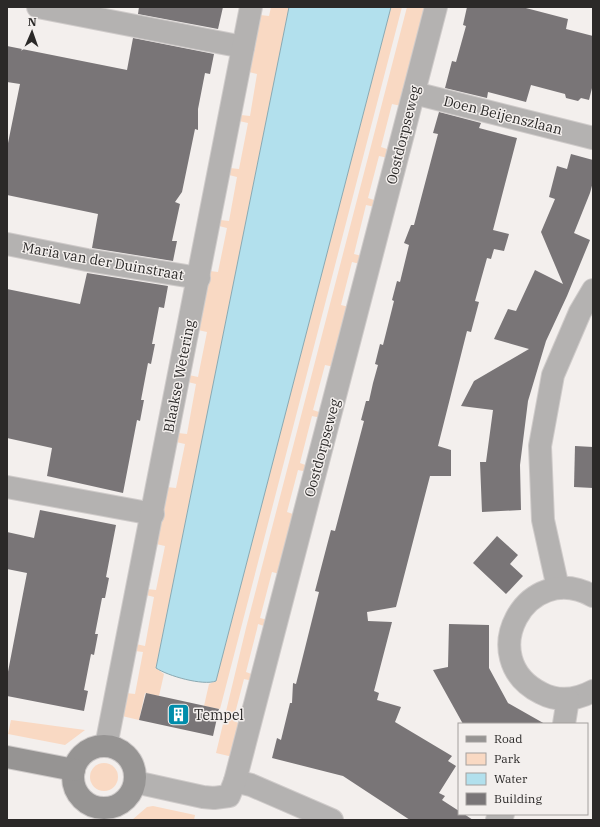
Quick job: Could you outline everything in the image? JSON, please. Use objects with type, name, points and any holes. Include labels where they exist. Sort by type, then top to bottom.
[{"type":"street","points":[[38,7],[243,47]]},
{"type":"street","name":"Blaakse Wetering","points":[[106,746],[251,7]]},
{"type":"street","name":"Oostdorpseweg","points":[[135,782],[214,798],[229,796],[235,781],[436,7]]},
{"type":"street","name":"Doen Beijenszlaan","points":[[414,93],[593,138]]},
{"type":"street","name":"Maria van der Duinstraat","points":[[7,244],[87,260],[198,278]]},
{"type":"street","points":[[558,588],[543,520],[540,446],[553,375],[580,312],[593,290]]},
{"type":"street","points":[[7,487],[152,514]]},
{"type":"street","points":[[593,596],[582,590],[558,588],[542,592],[525,604],[513,622],[509,636],[509,651],[517,672],[532,689],[546,696],[568,699],[584,696],[593,691]]},
{"type":"street","points":[[564,723],[568,699]]},
{"type":"street","points":[[99,746],[106,746],[115,748],[128,758],[133,765],[135,782],[132,790],[122,802],[98,814],[93,805],[81,797],[74,784],[74,770],[76,763],[86,752],[99,746]]},
{"type":"street","points":[[7,757],[74,770]]},
{"type":"street","points":[[235,781],[252,785],[332,820]]},
{"type":"green space","points":[[271,7],[289,7],[156,668],[164,674],[159,696],[145,693],[139,720],[122,716],[126,693],[135,694],[143,652],[135,651],[136,644],[145,646],[154,597],[146,595],[147,589],[156,590],[165,546],[156,544],[167,487],[176,488],[185,444],[176,442],[178,433],[187,434],[196,384],[188,382],[189,375],[198,377],[207,332],[198,330],[210,271],[218,272],[227,228],[219,226],[220,220],[229,221],[237,177],[229,175],[230,168],[239,169],[248,123],[239,121],[241,115],[250,116],[257,74],[249,72],[260,15],[269,16]]},
{"type":"green space","points":[[391,7],[402,7],[220,709],[204,706],[209,684],[216,681]]},
{"type":"green space","points":[[407,7],[427,7],[401,106],[392,104],[381,147],[390,150],[388,158],[379,156],[368,198],[377,201],[375,207],[366,205],[354,254],[362,256],[360,264],[352,262],[341,305],[349,307],[334,367],[325,365],[313,410],[322,413],[321,418],[312,416],[300,463],[308,466],[307,472],[298,470],[287,512],[296,515],[280,574],[272,572],[260,618],[268,620],[267,627],[258,624],[246,672],[254,675],[253,681],[244,679],[233,721],[242,724],[233,757],[216,753],[246,628]]},
{"type":"green space","points":[[11,720],[85,730],[65,745],[8,734]]},
{"type":"green space","points":[[104,763],[114,767],[118,777],[114,787],[104,791],[94,787],[90,777],[94,767]]},
{"type":"green space","points":[[153,806],[195,815],[194,820],[132,820],[147,807]]},
{"type":"water","points":[[289,7],[391,7],[216,681],[194,681],[177,677],[156,668]]},
{"type":"building","points":[[139,7],[223,7],[218,29],[138,14]]},
{"type":"building","points":[[467,7],[522,7],[568,19],[566,29],[593,36],[593,84],[589,100],[581,98],[578,101],[566,98],[565,94],[531,85],[526,102],[488,92],[487,98],[445,88],[452,61],[456,62],[466,26],[463,25]]},
{"type":"building","points":[[133,38],[214,54],[210,74],[205,73],[198,109],[198,130],[195,129],[182,192],[175,202],[180,204],[172,241],[177,241],[173,261],[92,248],[98,214],[7,195],[7,148],[20,84],[7,82],[7,46],[127,70]]},
{"type":"building","points":[[439,112],[481,123],[479,128],[517,138],[493,230],[509,234],[504,251],[494,249],[491,259],[487,258],[475,301],[479,302],[471,332],[467,331],[438,446],[451,450],[451,476],[430,476],[396,607],[367,612],[368,621],[392,622],[374,691],[379,693],[377,700],[401,707],[395,722],[452,756],[448,761],[456,766],[439,793],[445,796],[442,800],[458,810],[458,815],[466,815],[473,820],[410,820],[343,776],[272,758],[277,738],[281,740],[290,703],[292,703],[293,683],[296,684],[319,592],[315,591],[331,530],[335,531],[364,421],[361,420],[366,401],[369,401],[378,365],[375,364],[380,344],[383,345],[394,301],[392,300],[397,281],[400,282],[409,245],[404,243],[411,225],[414,225],[438,134],[433,133]]},
{"type":"building","points":[[571,154],[593,160],[593,182],[574,233],[590,240],[567,296],[546,341],[528,401],[520,465],[521,510],[482,512],[480,462],[486,462],[493,410],[461,406],[474,381],[529,349],[494,339],[508,309],[516,311],[535,270],[563,284],[541,232],[555,199],[549,197],[557,166],[567,169]]},
{"type":"building","points":[[87,273],[168,286],[164,308],[159,307],[152,344],[155,344],[151,364],[148,363],[141,400],[144,400],[140,421],[137,420],[123,493],[47,476],[52,448],[7,438],[7,289],[80,304]]},
{"type":"building","points":[[575,446],[593,447],[593,488],[574,487]]},
{"type":"building","points":[[40,510],[116,525],[106,577],[109,578],[105,598],[102,598],[95,634],[98,634],[94,655],[91,654],[84,690],[88,691],[84,711],[7,696],[7,677],[27,573],[7,569],[7,532],[34,538]]},
{"type":"building","points":[[497,536],[518,555],[510,564],[523,576],[506,594],[473,563]]},
{"type":"building","points":[[449,624],[489,625],[489,668],[508,703],[543,723],[462,723],[433,670],[448,667]]},
{"type":"building","name":"Tempel","points":[[146,693],[219,709],[213,736],[139,720]]},
{"type":"place","name":"Tempel","points":[[179,715]]}]
